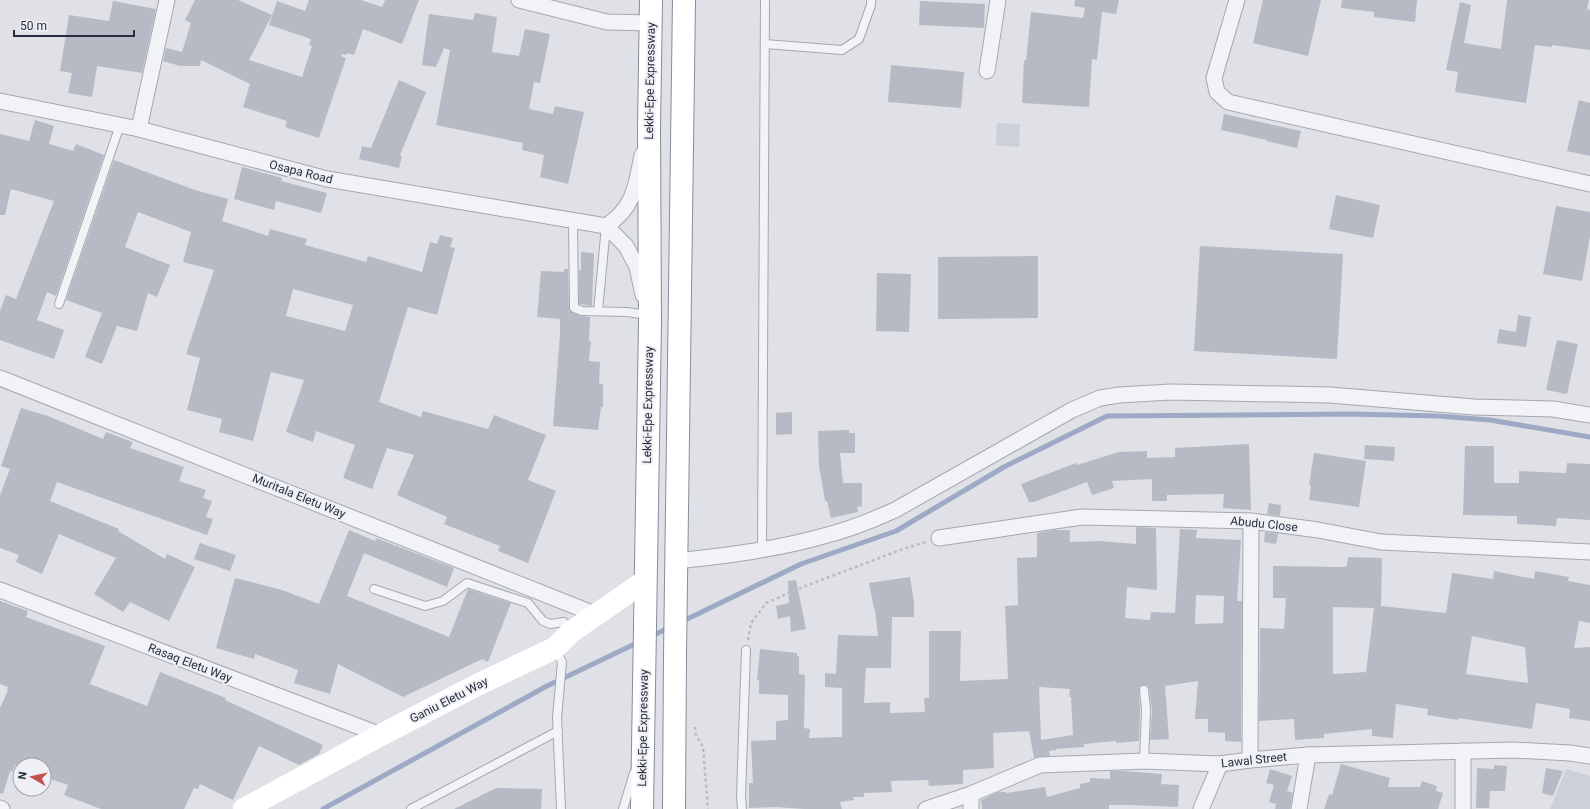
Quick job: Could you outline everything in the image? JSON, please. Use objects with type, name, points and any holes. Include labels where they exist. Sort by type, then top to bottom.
[{"type":"main road","name":"Lekki-Epe Expressway","points":[[642,809],[649,318],[651,0]]},
{"type":"main road","points":[[674,809],[684,0]]},
{"type":"main road","name":"Ganiu Eletu Way","points":[[244,809],[477,685],[558,655],[572,632],[645,581]]},
{"type":"street","points":[[139,129],[167,0]]},
{"type":"street","points":[[520,0],[607,22],[651,23]]},
{"type":"street","points":[[986,72],[998,0]]},
{"type":"street","points":[[1237,0],[1214,78],[1217,92],[1228,102],[1590,184]]},
{"type":"street","name":"Osapa Road","points":[[0,101],[120,124],[327,179],[606,226]]},
{"type":"street","points":[[649,128],[634,194],[623,212],[606,226],[626,246],[637,267],[649,318]]},
{"type":"street","name":"Muritala Eletu Way","points":[[0,378],[597,615]]},
{"type":"street","points":[[676,562],[762,549],[821,537],[895,510],[1034,430],[1072,410],[1100,398],[1119,395],[1171,392],[1330,395],[1474,406],[1553,409],[1590,415]]},
{"type":"street","name":"Abudu Close","points":[[939,538],[1082,517],[1251,521],[1318,530],[1381,542],[1590,552]]},
{"type":"street","points":[[1250,760],[1251,521]]},
{"type":"street","name":"Rasaq Eletu Way","points":[[0,590],[381,735]]},
{"type":"street","name":"Lawal Street","points":[[926,809],[971,794],[1040,766],[1144,761],[1220,764],[1308,755],[1513,750],[1570,753],[1590,756]]},
{"type":"street","points":[[1463,751],[1463,809]]},
{"type":"street","points":[[1299,809],[1308,755]]},
{"type":"street","points":[[1201,809],[1220,764]]},
{"type":"street","points":[[971,794],[971,809]]},
{"type":"lane","points":[[762,549],[765,0]]},
{"type":"lane","points":[[765,44],[842,50],[859,39],[871,5],[870,0]]},
{"type":"lane","points":[[60,304],[120,124]]},
{"type":"lane","points":[[573,221],[574,308],[582,311],[627,312],[649,318]]},
{"type":"lane","points":[[598,312],[606,226]]},
{"type":"lane","points":[[374,589],[425,606],[443,601],[467,583],[528,603],[543,621],[550,624],[564,622],[572,632]]},
{"type":"lane","points":[[742,809],[741,796],[746,650]]},
{"type":"lane","points":[[558,655],[557,718],[561,809]]},
{"type":"lane","points":[[1144,690],[1146,710],[1144,761]]},
{"type":"lane","points":[[411,809],[558,731]]},
{"type":"lane","points":[[623,809],[643,745]]},
{"type":"path","points":[[746,650],[752,623],[766,603],[803,587],[903,549],[939,538]]},
{"type":"path","points":[[695,725],[695,733],[703,747],[708,809]]},
{"type":"shaded area","points":[[997,123],[1020,124],[1019,147],[996,145]]},
{"type":"shaded area","points":[[1566,769],[1590,776],[1590,809],[1550,809]]},
{"type":"building","points":[[195,0],[238,0],[272,15],[249,60],[302,77],[312,46],[309,45],[311,39],[269,25],[277,1],[305,11],[309,0],[361,0],[382,7],[385,0],[419,0],[402,44],[363,29],[354,55],[347,53],[347,55],[342,54],[341,56],[346,58],[319,138],[285,127],[287,121],[243,107],[250,84],[201,60],[200,66],[180,66],[163,61],[166,48],[182,52],[191,23],[185,20]]},
{"type":"building","points":[[1075,0],[1119,0],[1116,14],[1102,12],[1097,60],[1092,59],[1089,107],[1022,103],[1024,60],[1026,61],[1031,12],[1083,18],[1085,8],[1074,6]]},
{"type":"building","points":[[1263,0],[1321,0],[1308,56],[1253,43]]},
{"type":"building","points":[[1342,0],[1417,0],[1415,22],[1374,17],[1374,12],[1341,8]]},
{"type":"building","points":[[1507,0],[1589,0],[1587,9],[1590,10],[1590,50],[1552,45],[1552,47],[1535,45],[1526,103],[1455,92],[1458,72],[1446,70],[1460,2],[1471,5],[1464,43],[1501,49]]},
{"type":"building","points":[[113,1],[156,9],[142,73],[97,66],[92,97],[68,93],[72,73],[60,71],[69,15],[109,21]]},
{"type":"building","points":[[920,1],[985,4],[984,28],[919,25]]},
{"type":"building","points":[[475,13],[497,17],[492,52],[519,56],[525,29],[550,34],[540,83],[534,82],[529,109],[553,114],[555,106],[584,112],[568,184],[540,177],[544,155],[522,150],[523,143],[436,125],[450,50],[444,48],[436,67],[422,65],[429,14],[473,20]]},
{"type":"building","points":[[891,65],[964,72],[961,108],[888,102]]},
{"type":"building","points":[[399,80],[426,92],[400,155],[402,156],[399,168],[359,159],[362,146],[371,148]]},
{"type":"building","points":[[1579,100],[1590,103],[1590,156],[1567,151]]},
{"type":"building","points":[[1224,114],[1301,131],[1297,148],[1221,130]]},
{"type":"building","points":[[35,120],[54,126],[49,144],[73,151],[76,144],[104,155],[56,296],[47,292],[37,320],[64,330],[54,359],[0,340],[0,311],[6,295],[16,299],[54,201],[11,189],[5,215],[0,215],[0,134],[29,141]]},
{"type":"building","points":[[114,160],[195,190],[228,199],[222,221],[268,236],[270,229],[307,239],[305,245],[366,262],[368,256],[422,272],[430,242],[437,244],[440,235],[453,238],[450,247],[455,248],[437,315],[408,307],[379,402],[421,417],[423,411],[488,429],[494,415],[546,435],[528,480],[556,491],[528,563],[498,551],[500,546],[444,524],[447,517],[397,495],[414,455],[387,448],[372,489],[343,478],[355,445],[316,431],[313,442],[286,432],[304,380],[271,372],[253,441],[219,432],[222,419],[187,410],[200,358],[186,354],[214,270],[183,262],[191,232],[138,212],[125,247],[170,265],[157,297],[148,293],[137,331],[117,326],[102,364],[85,357],[102,313],[66,300]],"holes":[[[293,289],[353,305],[345,331],[286,316]]]},
{"type":"building","points":[[242,167],[282,178],[281,181],[327,193],[321,213],[276,201],[274,210],[234,199]]},
{"type":"building","points":[[1336,195],[1380,205],[1373,238],[1329,229]]},
{"type":"building","points":[[1556,206],[1590,212],[1590,236],[1582,281],[1543,274]]},
{"type":"building","points":[[1200,246],[1343,254],[1337,359],[1194,351]]},
{"type":"building","points":[[581,252],[594,253],[592,306],[579,304],[579,270],[581,270]]},
{"type":"building","points":[[1038,256],[1038,318],[938,319],[938,257]]},
{"type":"building","points":[[564,269],[568,269],[569,311],[580,316],[590,317],[589,341],[591,341],[589,361],[600,362],[599,384],[603,384],[603,407],[601,407],[598,430],[553,426],[560,319],[537,317],[541,271],[564,272]]},
{"type":"building","points":[[877,273],[911,274],[909,332],[876,331]]},
{"type":"building","points":[[1518,315],[1531,317],[1526,347],[1497,343],[1499,329],[1516,332]]},
{"type":"building","points":[[1557,340],[1578,344],[1567,394],[1546,390]]},
{"type":"building","points":[[21,408],[48,416],[103,439],[106,432],[133,442],[130,448],[184,467],[179,481],[206,490],[203,498],[212,501],[206,517],[213,519],[207,535],[57,482],[50,501],[119,529],[118,531],[165,559],[167,554],[195,567],[169,621],[130,602],[123,612],[94,594],[116,558],[59,534],[42,574],[16,562],[19,555],[0,548],[0,495],[10,469],[1,466]]},
{"type":"building","points":[[792,412],[792,434],[776,435],[776,413]]},
{"type":"building","points":[[849,430],[849,433],[855,433],[855,453],[840,453],[843,483],[862,483],[862,506],[857,507],[858,512],[831,518],[827,501],[825,501],[819,466],[818,431]]},
{"type":"building","points":[[1249,444],[1251,510],[1223,508],[1224,494],[1167,495],[1167,501],[1152,501],[1152,479],[1112,481],[1114,488],[1092,495],[1087,482],[1034,502],[1029,502],[1021,484],[1076,463],[1077,465],[1119,452],[1147,451],[1147,458],[1175,457],[1175,448]]},
{"type":"building","points":[[1365,445],[1395,447],[1394,461],[1364,459]]},
{"type":"building","points":[[1465,446],[1494,446],[1494,483],[1519,483],[1519,471],[1566,473],[1567,463],[1590,464],[1590,520],[1557,518],[1556,526],[1517,524],[1517,516],[1463,515]]},
{"type":"building","points":[[1314,453],[1366,461],[1359,507],[1309,500],[1311,485],[1309,485]]},
{"type":"building","points":[[1269,503],[1281,505],[1280,516],[1267,514]]},
{"type":"building","points":[[1136,527],[1156,528],[1157,590],[1127,587],[1125,618],[1150,620],[1151,612],[1175,613],[1180,529],[1197,530],[1196,538],[1241,540],[1237,601],[1242,601],[1241,742],[1225,741],[1225,733],[1208,732],[1208,719],[1195,719],[1198,681],[1165,686],[1169,739],[1150,740],[1152,710],[1149,689],[1147,685],[1143,685],[1139,687],[1139,741],[1116,743],[1116,741],[1084,744],[1084,747],[1056,749],[1049,751],[1050,756],[1034,758],[1029,731],[993,733],[994,768],[963,770],[963,784],[929,786],[928,780],[891,781],[892,792],[864,793],[864,797],[853,797],[854,800],[840,802],[842,809],[775,807],[749,808],[749,783],[753,783],[751,741],[776,740],[776,721],[788,720],[788,695],[759,694],[759,680],[757,680],[760,649],[797,653],[797,656],[799,656],[799,674],[805,675],[804,728],[810,729],[809,738],[842,737],[842,688],[825,687],[825,673],[836,674],[838,635],[878,636],[875,609],[869,583],[910,577],[914,602],[914,617],[892,617],[891,668],[866,668],[864,703],[890,702],[890,713],[925,712],[924,698],[929,698],[929,631],[961,631],[960,681],[1008,679],[1005,606],[1018,605],[1017,558],[1037,557],[1037,533],[1054,530],[1070,530],[1070,542],[1099,541],[1136,544]],"holes":[[[1196,595],[1224,596],[1223,623],[1195,624]],[[1039,687],[1070,689],[1069,697],[1071,697],[1073,735],[1041,740]]]},
{"type":"building","points":[[349,530],[375,541],[376,538],[454,568],[447,587],[364,553],[347,596],[449,637],[468,589],[511,603],[488,662],[482,659],[403,697],[338,664],[330,694],[294,683],[298,670],[255,654],[254,659],[216,648],[235,578],[282,590],[319,604]]},
{"type":"building","points":[[1265,532],[1278,534],[1276,544],[1264,542]]},
{"type":"building","points":[[200,543],[236,555],[230,571],[194,559]]},
{"type":"building","points":[[1348,557],[1382,558],[1381,606],[1446,613],[1452,573],[1493,579],[1494,571],[1534,579],[1535,571],[1569,577],[1568,581],[1590,585],[1590,623],[1579,621],[1574,648],[1590,647],[1590,721],[1569,718],[1570,709],[1536,703],[1532,729],[1427,715],[1428,709],[1396,704],[1393,738],[1372,736],[1372,729],[1324,734],[1324,738],[1295,740],[1294,719],[1259,721],[1260,628],[1284,629],[1286,598],[1273,598],[1273,566],[1347,566]],"holes":[[[1333,607],[1374,608],[1366,672],[1333,674]],[[1472,636],[1525,647],[1528,683],[1466,674]]]},
{"type":"building","points":[[796,580],[806,629],[791,632],[790,616],[778,619],[776,606],[789,603],[788,581]]},
{"type":"building","points":[[0,601],[28,611],[26,617],[105,646],[90,684],[147,706],[160,672],[226,698],[225,700],[323,745],[319,754],[299,765],[259,746],[233,800],[200,784],[198,789],[194,788],[184,809],[101,809],[64,795],[68,785],[52,780],[52,757],[12,757],[12,772],[10,771],[3,794],[0,793],[0,708],[8,687],[0,684]]},
{"type":"building","points":[[1341,764],[1390,778],[1388,787],[1420,787],[1422,781],[1437,786],[1436,791],[1443,793],[1438,809],[1324,809],[1329,794],[1332,795]]},
{"type":"building","points":[[1494,765],[1507,766],[1505,791],[1490,791],[1489,808],[1476,808],[1477,768],[1494,769]]},
{"type":"building","points":[[1546,768],[1563,771],[1553,796],[1542,793]]},
{"type":"building","points":[[1270,769],[1292,776],[1287,791],[1293,793],[1290,809],[1275,809],[1276,804],[1269,802],[1274,785],[1266,783]]},
{"type":"building","points":[[1110,771],[1162,774],[1161,784],[1179,785],[1178,807],[1109,805],[1109,809],[982,809],[981,800],[998,792],[1006,793],[1045,787],[1047,797],[1080,788],[1080,784],[1090,782],[1090,778],[1110,779]]},
{"type":"building","points":[[496,788],[542,789],[541,809],[454,809]]},
{"type":"waterway","points":[[681,622],[801,564],[896,531],[1004,467],[1107,416],[1350,414],[1438,416],[1490,420],[1590,437]]},
{"type":"waterway","points":[[650,637],[670,627]]},
{"type":"waterway","points":[[323,809],[547,686],[639,642]]}]
